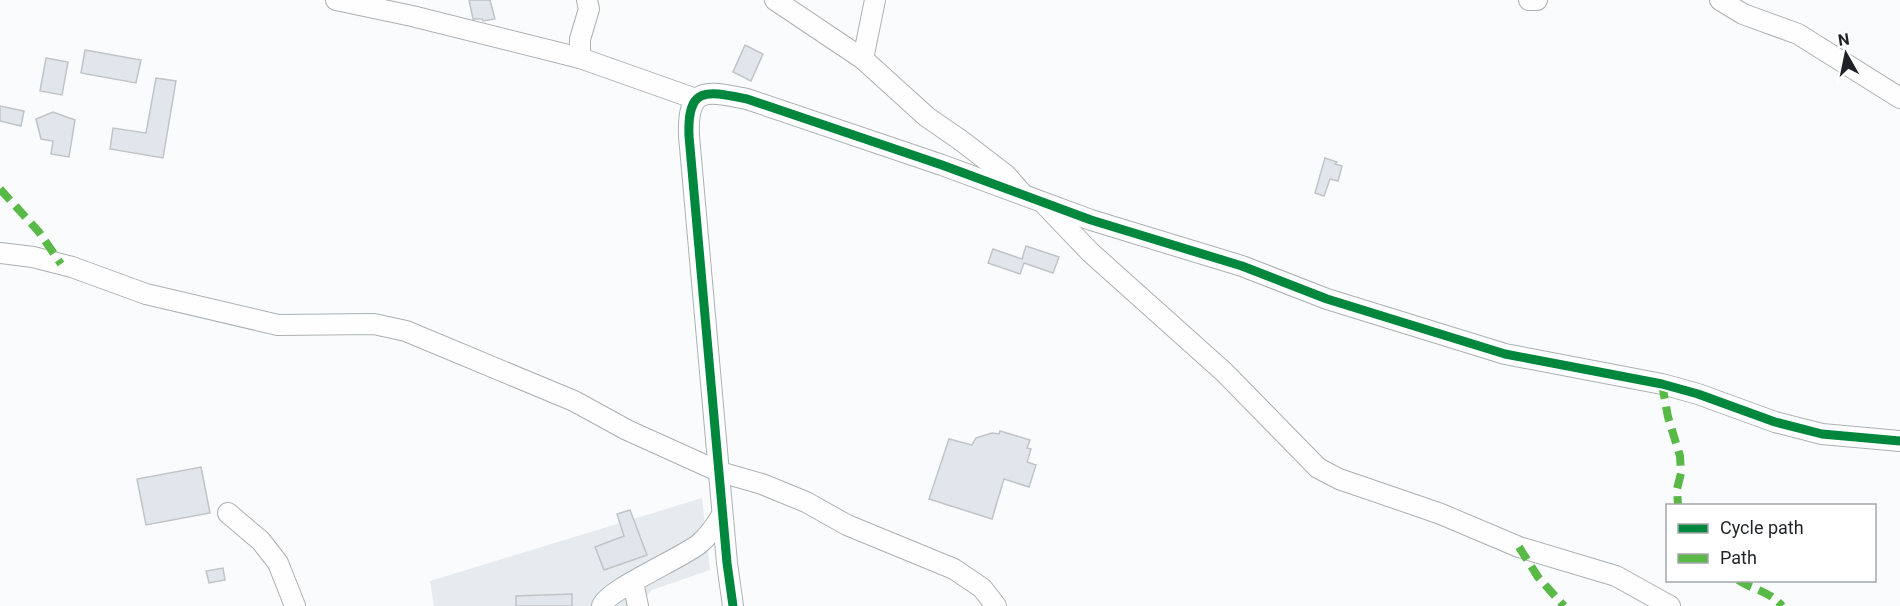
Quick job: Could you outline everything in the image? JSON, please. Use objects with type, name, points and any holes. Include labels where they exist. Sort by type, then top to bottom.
[{"type":"street","points":[[336,0],[412,16],[580,58],[696,99]]},
{"type":"street","points":[[580,58],[580,39],[587,19],[587,0]]},
{"type":"street","points":[[775,0],[863,59],[927,117],[1006,175],[1023,195]]},
{"type":"street","points":[[863,59],[865,40],[875,0]]},
{"type":"street","points":[[1528,0],[1537,0]]},
{"type":"street","points":[[1720,0],[1743,14],[1798,34],[1900,98]]},
{"type":"street","points":[[733,606],[722,515],[689,136],[690,108],[696,99],[707,94],[719,93],[747,99],[942,165],[1091,220],[1242,266],[1327,299],[1505,354],[1662,384],[1698,394],[1775,422],[1822,434],[1900,441]]},
{"type":"street","points":[[1042,201],[1090,252],[1224,372],[1318,468],[1339,479],[1441,514],[1519,547],[1616,576],[1670,606]]},
{"type":"street","points":[[0,253],[33,257],[61,264],[146,294],[278,325],[374,324],[406,331],[574,401],[627,430],[720,472],[762,484],[806,502],[847,525],[954,569],[982,588],[996,606]]},
{"type":"street","points":[[228,513],[261,541],[279,562],[294,606]]},
{"type":"street","points":[[602,606],[608,597],[701,543],[722,515]]},
{"type":"street","points":[[633,582],[638,606]]},
{"type":"shaded area","points":[[702,498],[710,570],[652,590],[638,606],[434,606],[430,581]]},
{"type":"building","points":[[469,0],[490,0],[495,19],[483,21],[473,19]]},
{"type":"building","points":[[745,45],[763,54],[751,81],[733,72]]},
{"type":"building","points":[[85,50],[141,60],[136,83],[81,73]]},
{"type":"building","points":[[46,58],[68,62],[62,95],[40,91]]},
{"type":"building","points":[[156,78],[176,81],[163,158],[110,149],[113,128],[146,133]]},
{"type":"building","points":[[0,106],[24,111],[21,126],[0,121]]},
{"type":"building","points":[[53,112],[75,120],[69,157],[51,154],[53,141],[41,139],[36,119]]},
{"type":"building","points":[[1325,158],[1342,166],[1338,181],[1330,179],[1324,196],[1315,193]]},
{"type":"building","points":[[1026,246],[1059,257],[1053,273],[1024,263],[1020,274],[988,263],[993,249],[1022,259]]},
{"type":"building","points":[[1000,431],[1030,440],[1027,448],[1031,449],[1027,462],[1036,465],[1029,487],[1004,479],[992,519],[929,499],[949,439],[972,445],[976,438],[992,433],[999,434]]},
{"type":"building","points":[[201,467],[210,513],[146,525],[137,479]]},
{"type":"building","points":[[630,510],[647,555],[604,570],[595,547],[624,536],[617,514]]},
{"type":"building","points":[[223,568],[225,580],[209,583],[206,571]]},
{"type":"building","points":[[572,594],[572,606],[516,606],[516,596]]},
{"type":"marked path","points":[[0,189],[39,232],[61,264]]},
{"type":"marked path","points":[[1662,384],[1668,417],[1680,456],[1678,504]]},
{"type":"marked path","points":[[1519,547],[1538,577],[1564,606]]},
{"type":"marked path","points":[[1742,582],[1767,594],[1782,606]]},
{"type":"cycle path","points":[[733,606],[727,563],[689,136],[689,119],[692,108],[702,95],[721,94],[747,99],[942,165],[1091,220],[1242,266],[1327,299],[1505,354],[1662,384],[1698,394],[1775,422],[1822,434],[1900,441]]}]
